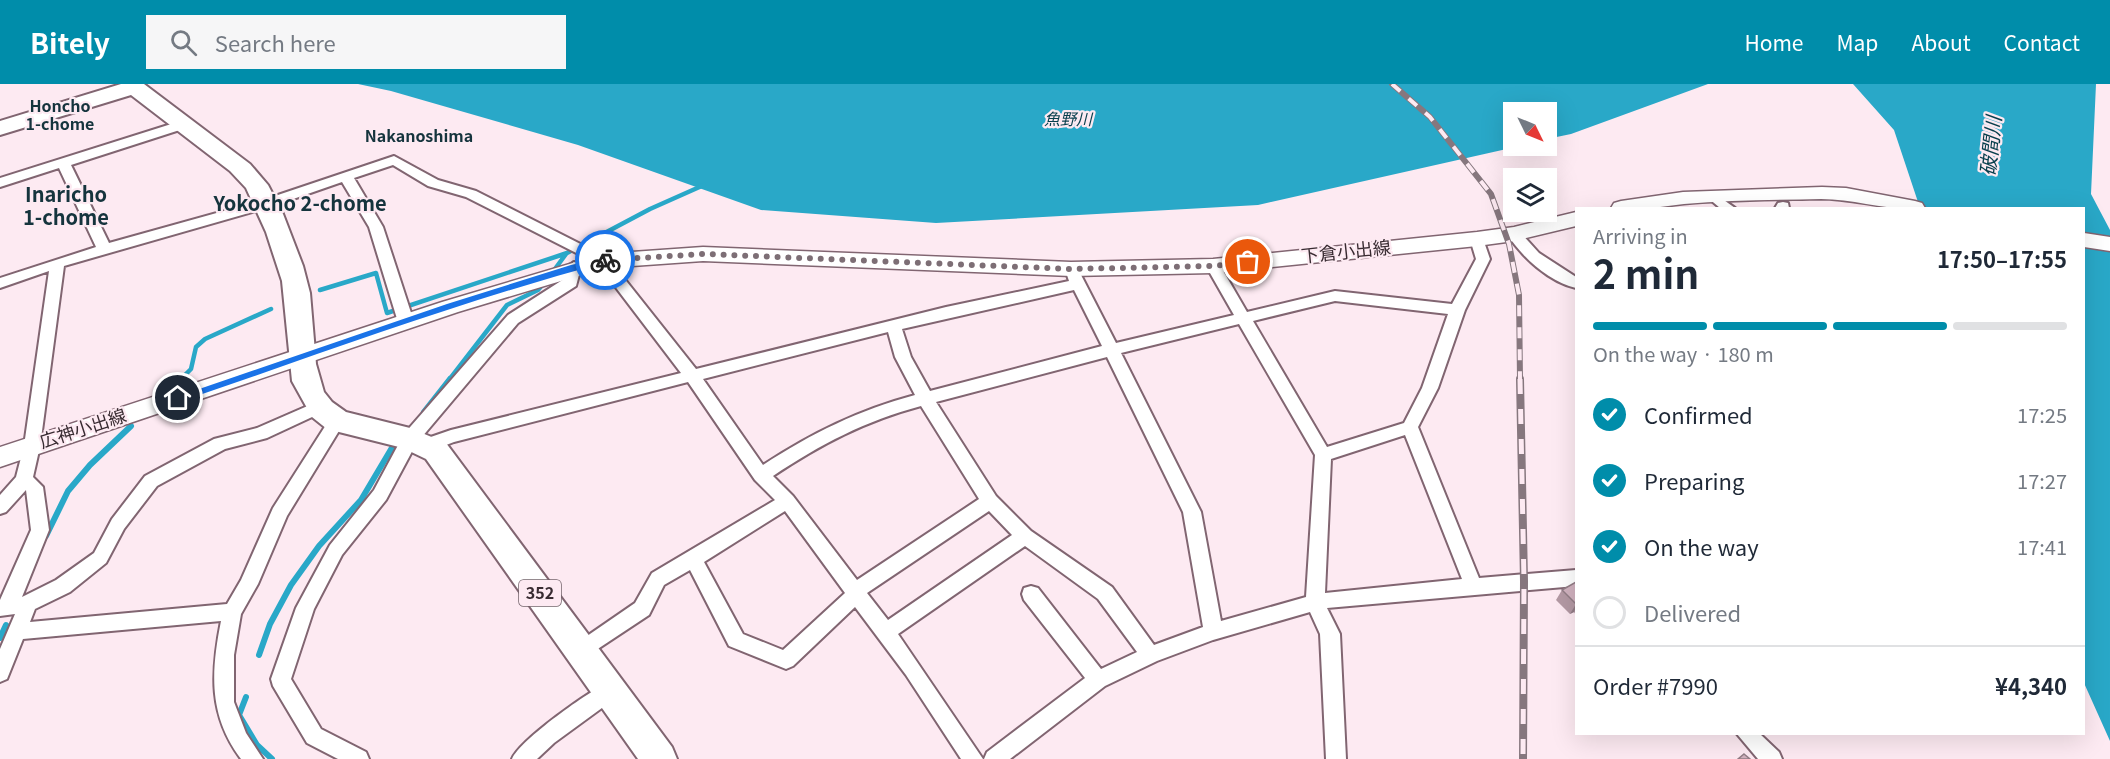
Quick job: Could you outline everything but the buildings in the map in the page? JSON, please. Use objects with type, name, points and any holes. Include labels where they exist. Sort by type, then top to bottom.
[{"type":"highway","points":[[0,128],[132,85],[249,175],[268,203],[297,292],[302,357],[308,390],[328,414],[419,442]]},
{"type":"highway","name":"352","points":[[419,442],[436,451],[472,498],[659,759]]},
{"type":"main road","points":[[1627,207],[1683,198],[1721,203],[1822,193],[1846,194],[1909,207]]},
{"type":"main road","name":"下倉小出線","points":[[302,357],[403,314],[603,261],[704,254],[1074,277],[1213,266],[1477,239],[1514,234],[1575,219]]},
{"type":"main road","points":[[2085,240],[2110,244]]},
{"type":"main road","name":"広神小出線","points":[[0,457],[302,357]]},
{"type":"street","points":[[0,183],[184,124]]},
{"type":"street","points":[[0,283],[57,263],[268,203],[394,160],[433,183],[471,194],[603,261],[693,377],[761,475],[787,501],[886,632],[973,759]]},
{"type":"street","points":[[63,162],[105,250]]},
{"type":"street","points":[[346,177],[376,227],[403,314]]},
{"type":"street","points":[[1514,234],[1521,244],[1556,273],[1575,282]]},
{"type":"street","points":[[1323,455],[1410,427],[1430,388],[1458,310],[1483,259],[1477,239]]},
{"type":"street","points":[[0,507],[24,480],[32,446],[57,263]]},
{"type":"street","points":[[1213,266],[1323,455],[1315,602],[1330,634],[1336,759]]},
{"type":"street","points":[[359,759],[314,736],[281,679],[305,608],[336,549],[513,320],[571,282],[574,267]]},
{"type":"street","points":[[419,442],[693,377],[1074,277],[1192,512],[1213,632]]},
{"type":"street","points":[[761,475],[805,446],[875,412],[1110,350],[1335,296],[1458,310]]},
{"type":"street","points":[[893,326],[903,357],[925,398],[990,501],[1025,536],[1105,593],[1150,655]]},
{"type":"street","points":[[4,608],[28,604],[63,586],[100,558],[118,524],[151,481],[220,444],[328,414]]},
{"type":"street","points":[[253,759],[238,739],[224,702],[224,655],[232,612],[249,584],[279,513],[328,414]]},
{"type":"street","points":[[1410,427],[1474,587]]},
{"type":"street","points":[[4,608],[40,530],[34,487],[24,480]]},
{"type":"street","points":[[581,651],[642,609],[658,579],[787,501]]},
{"type":"street","points":[[693,559],[736,640],[786,660],[856,592],[990,501]]},
{"type":"street","points":[[886,632],[1025,536]]},
{"type":"street","points":[[994,759],[1098,680],[1150,655],[1213,632],[1315,602],[1363,595],[1575,578]]},
{"type":"street","points":[[1031,594],[1098,680]]},
{"type":"street","points":[[0,674],[28,604]]},
{"type":"street","points":[[18,631],[232,612]]},
{"type":"street","points":[[522,759],[547,736],[610,691]]},
{"type":"street","points":[[1748,735],[1772,759]]},
{"type":"water","name":"魚野川","points":[[358,84],[1708,84],[1571,134],[1557,137],[1557,102],[1503,102],[1503,150],[1258,205],[936,223],[761,210],[578,145],[391,91]]},
{"type":"water","name":"破間川","points":[[1853,84],[2096,84],[2091,194],[2110,230],[2110,741],[2085,685],[2085,207],[1920,207],[1894,130]]},
{"type":"waterway","points":[[320,290],[376,273],[387,313],[567,253],[650,209],[704,185]]},
{"type":"waterway","points":[[552,273],[566,254]]},
{"type":"waterway","points":[[449,380],[507,305],[538,290],[544,283]]},
{"type":"waterway","points":[[180,380],[191,369],[196,347],[205,339],[271,309]]},
{"type":"waterway","points":[[173,388],[182,379]]},
{"type":"waterway","points":[[424,412],[450,379]]},
{"type":"waterway","points":[[46,536],[68,491],[90,465],[131,426]]},
{"type":"waterway","points":[[259,655],[270,624],[291,585],[319,546],[361,500],[393,446]]},
{"type":"waterway","points":[[0,638],[6,625]]},
{"type":"waterway","points":[[246,697],[239,715],[257,745],[272,759]]},
{"type":"railway","points":[[1392,84],[1430,117],[1491,194],[1509,244],[1519,295],[1520,380]]},
{"type":"railway","points":[[1520,379],[1524,581],[1523,759]]},
{"type":"way so far","points":[[605,260],[704,254],[1071,269],[1213,266],[1248,262]]},
{"type":"district","name":"Honcho 1-chome","points":[[60,115]]},
{"type":"district","name":"Nakanoshima","points":[[419,136]]},
{"type":"district","name":"Yokocho 2-chome","points":[[300,204]]},
{"type":"district","name":"Inaricho 1-chome","points":[[66,206]]},
{"type":"route","points":[[178,398],[450,307],[574,267],[605,260]]}]
